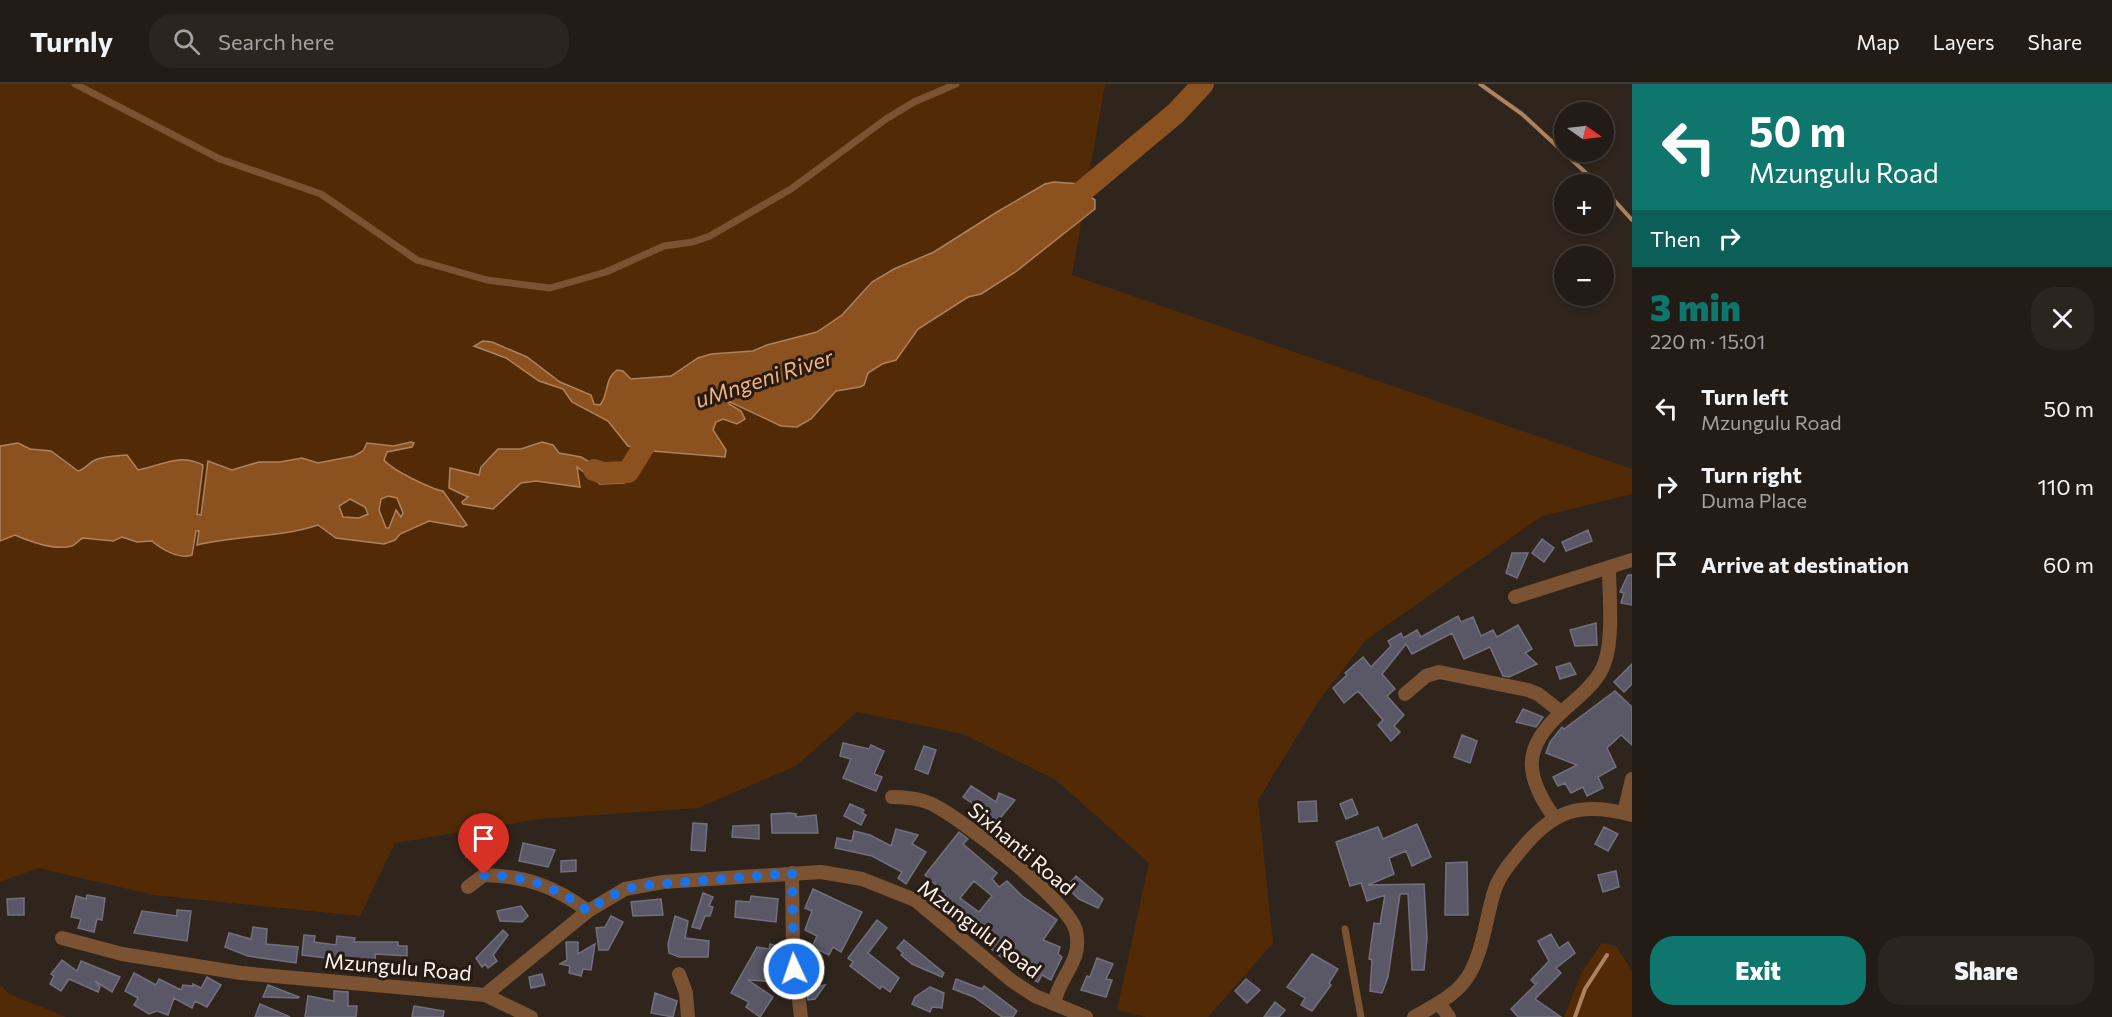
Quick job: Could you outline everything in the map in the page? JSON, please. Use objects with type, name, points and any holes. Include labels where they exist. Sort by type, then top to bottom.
[{"type":"street","points":[[1515,597],[1632,560]]},
{"type":"street","points":[[1554,817],[1537,792],[1531,774],[1531,757],[1540,736],[1561,712],[1592,684],[1605,661],[1608,648],[1609,567]]},
{"type":"street","points":[[1405,694],[1426,676],[1447,673],[1528,690],[1538,694],[1561,712]]},
{"type":"street","points":[[1413,1017],[1454,993],[1470,973],[1499,879],[1534,834],[1554,817],[1585,808],[1628,814],[1632,779]]},
{"type":"street","name":"Sixhanti Road","points":[[892,797],[922,800],[953,816],[1064,908],[1076,929],[1078,953],[1059,988],[1054,1004]]},
{"type":"street","name":"Mzungulu Road","points":[[62,938],[122,954],[241,973],[485,995],[588,911],[608,897],[636,886],[820,872],[862,879],[915,900],[1012,981],[1054,1004],[1086,1017]]},
{"type":"street","points":[[792,873],[793,950],[801,1017]]},
{"type":"street","points":[[468,887],[484,875],[526,879],[544,884],[588,911]]},
{"type":"street","points":[[680,974],[686,993],[688,1017]]},
{"type":"street","points":[[485,995],[531,1017]]},
{"type":"street","points":[[1439,1003],[1449,1017]]},
{"type":"lane","points":[[75,84],[220,159],[321,194],[417,260],[487,280],[550,288],[606,272],[664,246],[693,242],[710,236],[791,189],[886,118],[914,102],[956,84]]},
{"type":"lane","points":[[1345,929],[1361,1017]]},
{"type":"shaded area","points":[[0,84],[1105,84],[1072,275],[1632,469],[1632,494],[1542,516],[1366,640],[1320,699],[1258,800],[1273,943],[1208,1017],[1146,1017],[1117,1010],[1149,863],[1056,780],[963,734],[857,712],[796,766],[698,808],[539,819],[395,843],[360,916],[154,895],[38,868],[0,882]]},
{"type":"shaded area","points":[[1602,943],[1616,946],[1632,971],[1632,1017],[1564,1017],[1582,972]]},
{"type":"shaded area","points":[[0,984],[9,994],[66,1017],[0,1017]]},
{"type":"water","points":[[1054,182],[1080,184],[1087,195],[1095,200],[1095,209],[1014,273],[981,294],[968,297],[918,329],[896,360],[882,364],[868,373],[864,385],[836,391],[811,419],[797,427],[781,426],[728,401],[741,411],[745,419],[737,424],[723,419],[716,422],[713,430],[726,450],[725,457],[652,451],[628,446],[608,421],[572,402],[563,389],[539,381],[506,358],[474,346],[483,341],[492,342],[527,357],[560,382],[591,395],[594,404],[600,405],[605,397],[608,382],[617,370],[623,371],[631,379],[671,376],[698,358],[711,354],[753,351],[817,332],[842,315],[872,282],[894,269],[934,252],[1045,184]]},
{"type":"water","points":[[542,442],[553,445],[559,453],[581,457],[603,470],[615,469],[623,472],[624,483],[600,484],[577,467],[580,487],[536,481],[521,483],[493,509],[463,504],[462,502],[468,497],[449,488],[450,468],[479,475],[481,467],[498,449],[521,449]]},
{"type":"water","points":[[18,443],[30,449],[51,451],[78,471],[99,459],[127,455],[138,470],[178,460],[203,465],[197,514],[201,515],[208,461],[232,470],[259,462],[280,462],[302,458],[318,463],[354,456],[363,451],[367,443],[393,446],[414,443],[412,447],[387,452],[384,460],[412,478],[443,491],[467,525],[463,527],[429,521],[384,544],[336,538],[318,525],[288,532],[197,545],[199,531],[196,531],[192,555],[187,556],[171,553],[152,541],[137,542],[122,537],[113,541],[83,538],[74,545],[65,547],[43,545],[15,535],[0,541],[0,446]],"holes":[[[388,496],[397,498],[403,513],[401,517],[396,510],[389,528],[386,528],[379,510],[381,499]],[[350,499],[365,507],[368,514],[359,518],[343,517],[339,506]]]},
{"type":"building","points":[[1588,530],[1592,541],[1566,551],[1562,542]]},
{"type":"building","points":[[1542,539],[1554,548],[1544,562],[1532,553]]},
{"type":"building","points":[[1512,553],[1528,553],[1517,578],[1506,573]]},
{"type":"building","points":[[1628,575],[1632,575],[1632,605],[1621,603],[1624,593],[1620,592]]},
{"type":"building","points":[[1458,616],[1461,622],[1473,617],[1481,636],[1493,630],[1497,637],[1518,625],[1532,649],[1525,653],[1537,664],[1509,677],[1503,676],[1490,647],[1464,659],[1452,633],[1412,654],[1406,644],[1382,674],[1395,689],[1387,696],[1404,715],[1394,726],[1400,732],[1391,741],[1378,725],[1383,720],[1358,691],[1344,703],[1333,688],[1347,675],[1345,673],[1363,657],[1371,667],[1391,646],[1388,641],[1401,633],[1403,638],[1417,630],[1421,637]]},
{"type":"building","points":[[1596,623],[1597,645],[1575,646],[1570,630]]},
{"type":"building","points":[[1570,663],[1576,674],[1560,679],[1556,667]]},
{"type":"building","points":[[1632,664],[1632,684],[1624,692],[1614,682]]},
{"type":"building","points":[[1615,691],[1632,707],[1632,745],[1621,735],[1607,748],[1616,767],[1598,777],[1603,788],[1587,796],[1583,787],[1571,793],[1565,783],[1558,786],[1553,777],[1577,765],[1546,753],[1550,742],[1562,727],[1564,729]]},
{"type":"building","points":[[1523,709],[1543,717],[1536,727],[1516,722]]},
{"type":"building","points":[[1462,735],[1477,741],[1470,763],[1454,757]]},
{"type":"building","points":[[843,743],[869,749],[871,745],[884,751],[874,774],[882,777],[876,791],[843,778],[851,759],[840,756]]},
{"type":"building","points":[[924,746],[936,750],[928,774],[915,769]]},
{"type":"building","points":[[971,786],[996,802],[999,793],[1015,800],[993,827],[982,818],[984,816],[980,813],[982,810],[963,797]]},
{"type":"building","points":[[1352,799],[1358,814],[1346,819],[1340,804]]},
{"type":"building","points":[[1316,801],[1317,821],[1299,822],[1298,802]]},
{"type":"building","points":[[850,804],[864,810],[862,813],[866,815],[861,825],[844,816]]},
{"type":"building","points":[[771,814],[796,814],[796,817],[816,815],[818,833],[772,833]]},
{"type":"building","points":[[693,823],[707,824],[705,851],[691,850]]},
{"type":"building","points":[[1417,824],[1431,857],[1412,866],[1406,851],[1389,858],[1394,874],[1368,885],[1424,884],[1427,938],[1424,970],[1412,970],[1408,894],[1400,894],[1388,977],[1382,993],[1370,991],[1372,960],[1369,959],[1374,923],[1380,924],[1385,895],[1367,901],[1361,883],[1350,886],[1336,842],[1378,827],[1383,839]]},
{"type":"building","points":[[759,825],[759,839],[732,837],[733,826]]},
{"type":"building","points":[[1604,827],[1618,834],[1608,851],[1595,844]]},
{"type":"building","points":[[896,829],[918,835],[912,844],[926,852],[906,884],[898,878],[902,872],[872,856],[835,848],[837,838],[852,841],[854,831],[870,835],[891,846]]},
{"type":"building","points":[[959,832],[968,839],[963,844],[997,873],[992,879],[999,887],[1007,881],[1022,896],[1057,920],[1043,940],[1060,947],[1058,954],[1062,957],[1051,980],[1042,975],[1038,982],[1027,977],[1030,973],[1006,955],[1003,959],[990,948],[996,940],[966,920],[942,899],[946,894],[925,875]],"holes":[[[974,881],[992,896],[979,912],[960,898]]]},
{"type":"building","points":[[523,843],[555,850],[548,867],[519,861]]},
{"type":"building","points":[[466,845],[483,845],[482,857],[466,857]]},
{"type":"building","points":[[576,860],[576,871],[561,872],[561,861]]},
{"type":"building","points":[[1467,862],[1468,915],[1445,915],[1446,863]]},
{"type":"building","points":[[1616,871],[1619,887],[1603,892],[1598,875]]},
{"type":"building","points":[[1076,876],[1103,899],[1098,908],[1079,899],[1066,887]]},
{"type":"building","points":[[813,889],[862,912],[841,952],[833,947],[829,955],[812,947],[817,936],[805,930],[812,911],[805,908]]},
{"type":"building","points":[[703,893],[713,897],[709,906],[713,907],[710,916],[705,916],[700,929],[692,927]]},
{"type":"building","points":[[87,895],[105,898],[102,920],[97,919],[94,932],[78,928],[81,919],[71,917],[76,896],[86,899]]},
{"type":"building","points":[[751,896],[778,899],[776,922],[735,917],[736,901],[750,902]]},
{"type":"building","points":[[24,898],[24,915],[8,915],[7,899]]},
{"type":"building","points":[[661,899],[663,915],[633,916],[631,902]]},
{"type":"building","points":[[521,906],[528,916],[522,922],[500,921],[497,911]]},
{"type":"building","points":[[177,910],[191,911],[187,941],[134,933],[142,911],[177,916]]},
{"type":"building","points":[[611,916],[623,922],[608,950],[599,950],[596,928],[605,927]]},
{"type":"building","points":[[675,916],[688,921],[685,938],[709,941],[708,957],[679,957],[669,953],[668,944]]},
{"type":"building","points":[[877,920],[887,928],[868,953],[899,978],[890,992],[882,986],[880,989],[850,966],[853,962],[848,958]]},
{"type":"building","points":[[253,927],[267,929],[266,944],[298,947],[296,963],[248,956],[225,947],[229,933],[251,939]]},
{"type":"building","points":[[503,930],[508,935],[493,955],[497,961],[488,968],[485,964],[482,967],[476,958]]},
{"type":"building","points":[[1551,934],[1559,948],[1568,942],[1575,953],[1556,968],[1561,973],[1535,999],[1561,1017],[1518,1017],[1511,1009],[1538,982],[1535,984],[1531,980],[1549,961],[1538,941]]},
{"type":"building","points":[[304,935],[315,936],[314,942],[336,945],[337,936],[355,938],[354,942],[398,942],[398,946],[407,946],[407,956],[375,954],[376,968],[343,967],[344,964],[335,963],[335,959],[302,955]]},
{"type":"building","points":[[904,940],[944,973],[942,977],[912,964],[901,955],[903,953],[897,948]]},
{"type":"building","points":[[566,942],[578,942],[578,954],[595,944],[591,970],[583,969],[581,976],[569,973],[570,966],[560,964],[567,960]]},
{"type":"building","points":[[770,944],[784,948],[778,982],[748,980],[773,997],[760,1017],[746,1007],[749,1002],[731,993],[757,947],[769,949]]},
{"type":"building","points":[[1312,954],[1338,969],[1329,983],[1331,985],[1312,1011],[1301,1005],[1305,998],[1287,987]]},
{"type":"building","points":[[1097,958],[1113,964],[1106,979],[1112,980],[1106,997],[1081,990],[1087,976],[1090,977]]},
{"type":"building","points":[[62,960],[77,971],[81,961],[120,977],[112,992],[95,981],[100,987],[98,992],[69,979],[61,991],[50,984],[54,976],[51,974]]},
{"type":"building","points":[[134,973],[156,985],[159,979],[181,990],[183,985],[193,986],[193,984],[201,988],[207,977],[221,985],[207,1007],[195,1001],[192,1008],[174,998],[168,1015],[157,1011],[149,1014],[134,1005],[138,998],[125,991]]},
{"type":"building","points":[[542,974],[545,985],[531,988],[529,977]]},
{"type":"building","points":[[956,979],[982,989],[984,986],[1017,1011],[1013,1017],[1002,1017],[974,997],[953,989]]},
{"type":"building","points":[[1246,979],[1260,990],[1247,1003],[1235,991]]},
{"type":"building","points":[[268,985],[299,997],[263,997]]},
{"type":"building","points":[[825,985],[815,999],[808,1000],[807,989]]},
{"type":"building","points":[[930,987],[944,993],[942,1008],[932,1007],[930,1012],[912,1004],[915,997]]},
{"type":"building","points":[[334,991],[348,992],[348,1006],[357,1006],[356,1017],[305,1017],[308,996],[334,1001]]},
{"type":"building","points":[[655,993],[677,1001],[673,1017],[651,1013]]},
{"type":"building","points":[[1275,1002],[1285,1010],[1279,1017],[1264,1017]]},
{"type":"building","points":[[260,1004],[290,1017],[255,1017]]},
{"type":"building","points":[[414,1006],[444,1011],[443,1017],[412,1017]]},
{"type":"waterway","name":"uMngeni River","points":[[1060,210],[1176,113],[1203,84]]},
{"type":"waterway","points":[[1480,84],[1522,114],[1587,174]]},
{"type":"waterway","points":[[1614,200],[1632,220]]},
{"type":"waterway","name":"uMngeni River","points":[[594,470],[603,473],[628,472],[659,422]]},
{"type":"waterway","points":[[1575,1017],[1585,989],[1607,955]]},
{"type":"route","points":[[484,875],[526,879],[544,884],[588,911],[608,897],[636,886],[792,873],[794,969]]}]
